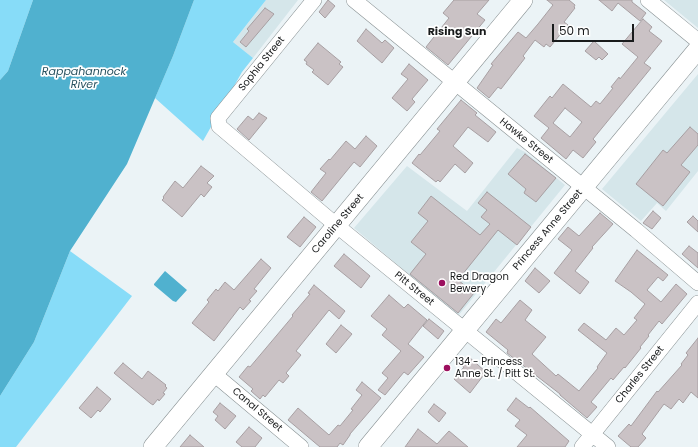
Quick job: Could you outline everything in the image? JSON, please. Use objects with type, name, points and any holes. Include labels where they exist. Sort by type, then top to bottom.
[{"type":"main road","name":"Caroline Street","points":[[153,447],[522,0]]},
{"type":"main road","name":"Princess Anne Street","points":[[368,447],[698,49]]},
{"type":"street","name":"Sophia Street","points":[[221,129],[218,126],[218,118],[314,0]]},
{"type":"street","name":"Hawke Street","points":[[354,0],[636,230],[698,283]]},
{"type":"street","points":[[648,0],[698,41]]},
{"type":"street","name":"Pitt Street","points":[[221,129],[608,447]]},
{"type":"street","name":"Charles Street","points":[[582,447],[698,303]]},
{"type":"street","name":"Canal Street","points":[[214,374],[301,447]]},
{"type":"shaded area","points":[[0,0],[33,0],[8,71],[0,80]]},
{"type":"shaded area","points":[[194,0],[266,0],[233,42],[253,58],[242,72],[203,141],[155,98]]},
{"type":"shaded area","points":[[266,0],[298,0],[253,58],[233,42]]},
{"type":"shaded area","points":[[664,0],[698,0],[698,28]]},
{"type":"shaded area","points":[[698,74],[698,171],[666,211],[657,203],[641,221],[602,189]]},
{"type":"shaded area","points":[[517,148],[525,152],[565,185],[458,316],[354,228],[407,166],[467,211]]},
{"type":"shaded area","points":[[70,251],[132,296],[16,447],[0,447],[0,396],[34,342]]},
{"type":"water","name":"Rappahannock River","points":[[33,0],[194,0],[173,56],[127,164],[70,251],[34,342],[0,396],[0,80],[8,71]]},
{"type":"water","points":[[165,271],[187,290],[176,302],[154,285]]},
{"type":"building","points":[[328,0],[335,6],[325,18],[319,12]]},
{"type":"building","points":[[454,0],[489,0],[477,14],[485,20],[448,65],[426,47],[449,18],[443,13]]},
{"type":"building","points":[[547,0],[569,0],[575,5],[575,8],[564,22],[568,25],[550,47],[546,44],[544,47],[535,40],[523,56],[525,58],[501,89],[498,87],[489,98],[477,88],[493,65],[491,64],[518,32],[526,38],[553,5]]},
{"type":"building","points":[[599,0],[632,0],[632,2],[646,13],[640,21],[618,3],[612,11]]},
{"type":"building","points":[[265,8],[274,14],[246,47],[240,42],[249,31],[247,29]]},
{"type":"building","points":[[643,19],[652,27],[649,31],[662,41],[644,63],[651,68],[593,139],[596,142],[583,158],[573,150],[566,159],[541,138],[549,128],[534,116],[550,96],[552,98],[563,84],[591,107],[596,101],[600,104],[613,88],[611,87],[619,77],[620,79],[638,57],[622,44]],"holes":[[[565,108],[582,122],[570,137],[553,123]]]},
{"type":"building","points":[[366,29],[382,43],[385,40],[394,48],[382,63],[357,41]]},
{"type":"building","points":[[594,41],[608,54],[602,60],[599,57],[596,60],[585,51]]},
{"type":"building","points":[[318,43],[341,62],[339,64],[343,67],[328,85],[312,72],[314,70],[306,64],[307,62],[304,60]]},
{"type":"building","points":[[409,64],[428,80],[412,99],[415,102],[407,111],[392,98],[408,79],[401,74]]},
{"type":"building","points":[[461,100],[477,113],[475,115],[496,132],[488,142],[468,127],[453,146],[473,163],[465,173],[455,164],[440,182],[438,180],[436,182],[412,163],[440,131],[437,129]]},
{"type":"building","points":[[259,113],[267,118],[249,140],[237,129],[248,116],[253,120]]},
{"type":"building","points":[[690,127],[698,134],[698,145],[681,165],[690,172],[663,206],[636,184],[663,150],[667,153]]},
{"type":"building","points":[[366,136],[377,146],[360,167],[354,162],[322,201],[311,192],[326,173],[320,169],[329,159],[330,160],[346,141],[355,149]]},
{"type":"building","points":[[525,154],[556,178],[536,202],[524,193],[526,189],[508,174]]},
{"type":"building","points":[[201,166],[214,176],[207,183],[212,187],[204,197],[201,194],[182,217],[162,200],[164,198],[163,197],[175,181],[183,188]]},
{"type":"building","points":[[487,192],[531,227],[517,245],[498,230],[458,280],[474,293],[458,313],[410,274],[426,254],[411,242],[428,221],[418,213],[431,196],[480,235],[490,224],[481,217],[487,210],[478,203]]},
{"type":"building","points":[[653,211],[661,218],[652,229],[643,223]]},
{"type":"building","points":[[600,213],[613,224],[592,247],[593,248],[575,271],[589,282],[580,294],[554,273],[572,250],[558,239],[568,227],[579,236]]},
{"type":"building","points":[[693,216],[698,221],[698,232],[687,222]]},
{"type":"building","points":[[304,217],[316,227],[300,247],[287,237]]},
{"type":"building","points":[[689,246],[698,253],[698,268],[682,254]]},
{"type":"building","points":[[637,250],[668,275],[663,281],[658,277],[647,290],[661,302],[676,284],[687,294],[662,324],[659,321],[640,347],[641,348],[625,368],[624,367],[613,380],[611,378],[591,402],[597,407],[587,418],[560,394],[507,353],[508,350],[486,332],[496,319],[501,323],[520,300],[532,310],[525,320],[546,337],[532,354],[556,376],[558,374],[579,391],[598,368],[597,367],[607,353],[578,330],[584,323],[606,340],[616,328],[624,335],[637,320],[634,318],[645,304],[615,281]]},
{"type":"building","points":[[344,254],[370,276],[361,288],[334,266]]},
{"type":"building","points":[[261,259],[271,268],[254,289],[257,291],[249,300],[251,301],[243,310],[240,307],[214,341],[192,323],[209,302],[207,300],[216,289],[218,291],[225,282],[234,290]]},
{"type":"building","points":[[535,268],[550,281],[539,293],[525,281]]},
{"type":"building","points":[[314,285],[345,311],[339,319],[329,310],[296,351],[301,355],[286,373],[289,376],[283,383],[279,380],[265,397],[263,395],[260,399],[251,391],[253,389],[239,377],[248,366],[250,367],[293,316],[292,315],[310,294],[308,293]]},
{"type":"building","points":[[389,295],[404,308],[408,304],[427,320],[408,344],[424,357],[408,375],[404,372],[385,395],[378,390],[388,378],[382,373],[401,351],[382,335],[387,329],[371,316]]},
{"type":"building","points":[[429,319],[444,331],[438,339],[423,326]]},
{"type":"building","points":[[341,325],[352,334],[336,353],[326,344]]},
{"type":"building","points":[[698,338],[698,398],[691,392],[683,403],[679,399],[671,409],[664,404],[642,434],[646,438],[638,447],[631,447],[618,436],[629,424],[631,426],[657,391],[658,392],[682,365],[681,364],[688,355],[686,353]]},
{"type":"building","points":[[469,357],[486,372],[470,393],[454,379],[464,367],[462,366]]},
{"type":"building","points":[[123,363],[142,379],[148,371],[166,385],[165,386],[167,388],[163,393],[165,394],[159,401],[158,399],[153,405],[114,373]]},
{"type":"building","points":[[362,382],[381,398],[350,434],[343,445],[340,443],[337,447],[320,447],[288,420],[298,408],[329,435],[338,425],[340,426],[353,410],[351,409],[362,395],[356,390]]},
{"type":"building","points":[[97,387],[111,399],[100,412],[98,410],[91,418],[79,408]]},
{"type":"building","points":[[516,398],[529,408],[530,407],[569,441],[565,447],[517,447],[527,435],[515,426],[520,420],[507,410]]},
{"type":"building","points":[[220,403],[236,416],[225,429],[215,420],[218,416],[213,412]]},
{"type":"building","points":[[434,404],[446,413],[439,422],[428,412]]},
{"type":"building","points":[[249,427],[262,438],[255,447],[242,447],[236,442]]},
{"type":"building","points":[[418,429],[437,444],[449,431],[468,447],[405,447]]},
{"type":"building","points":[[190,435],[204,447],[180,447]]},
{"type":"place","name":"Red Dragon Bewery","points":[[442,283]]},
{"type":"place","name":"134 - Princess Anne St. / Pitt St.","points":[[447,368]]},
{"type":"district","name":"Rising Sun","points":[[457,32]]}]
